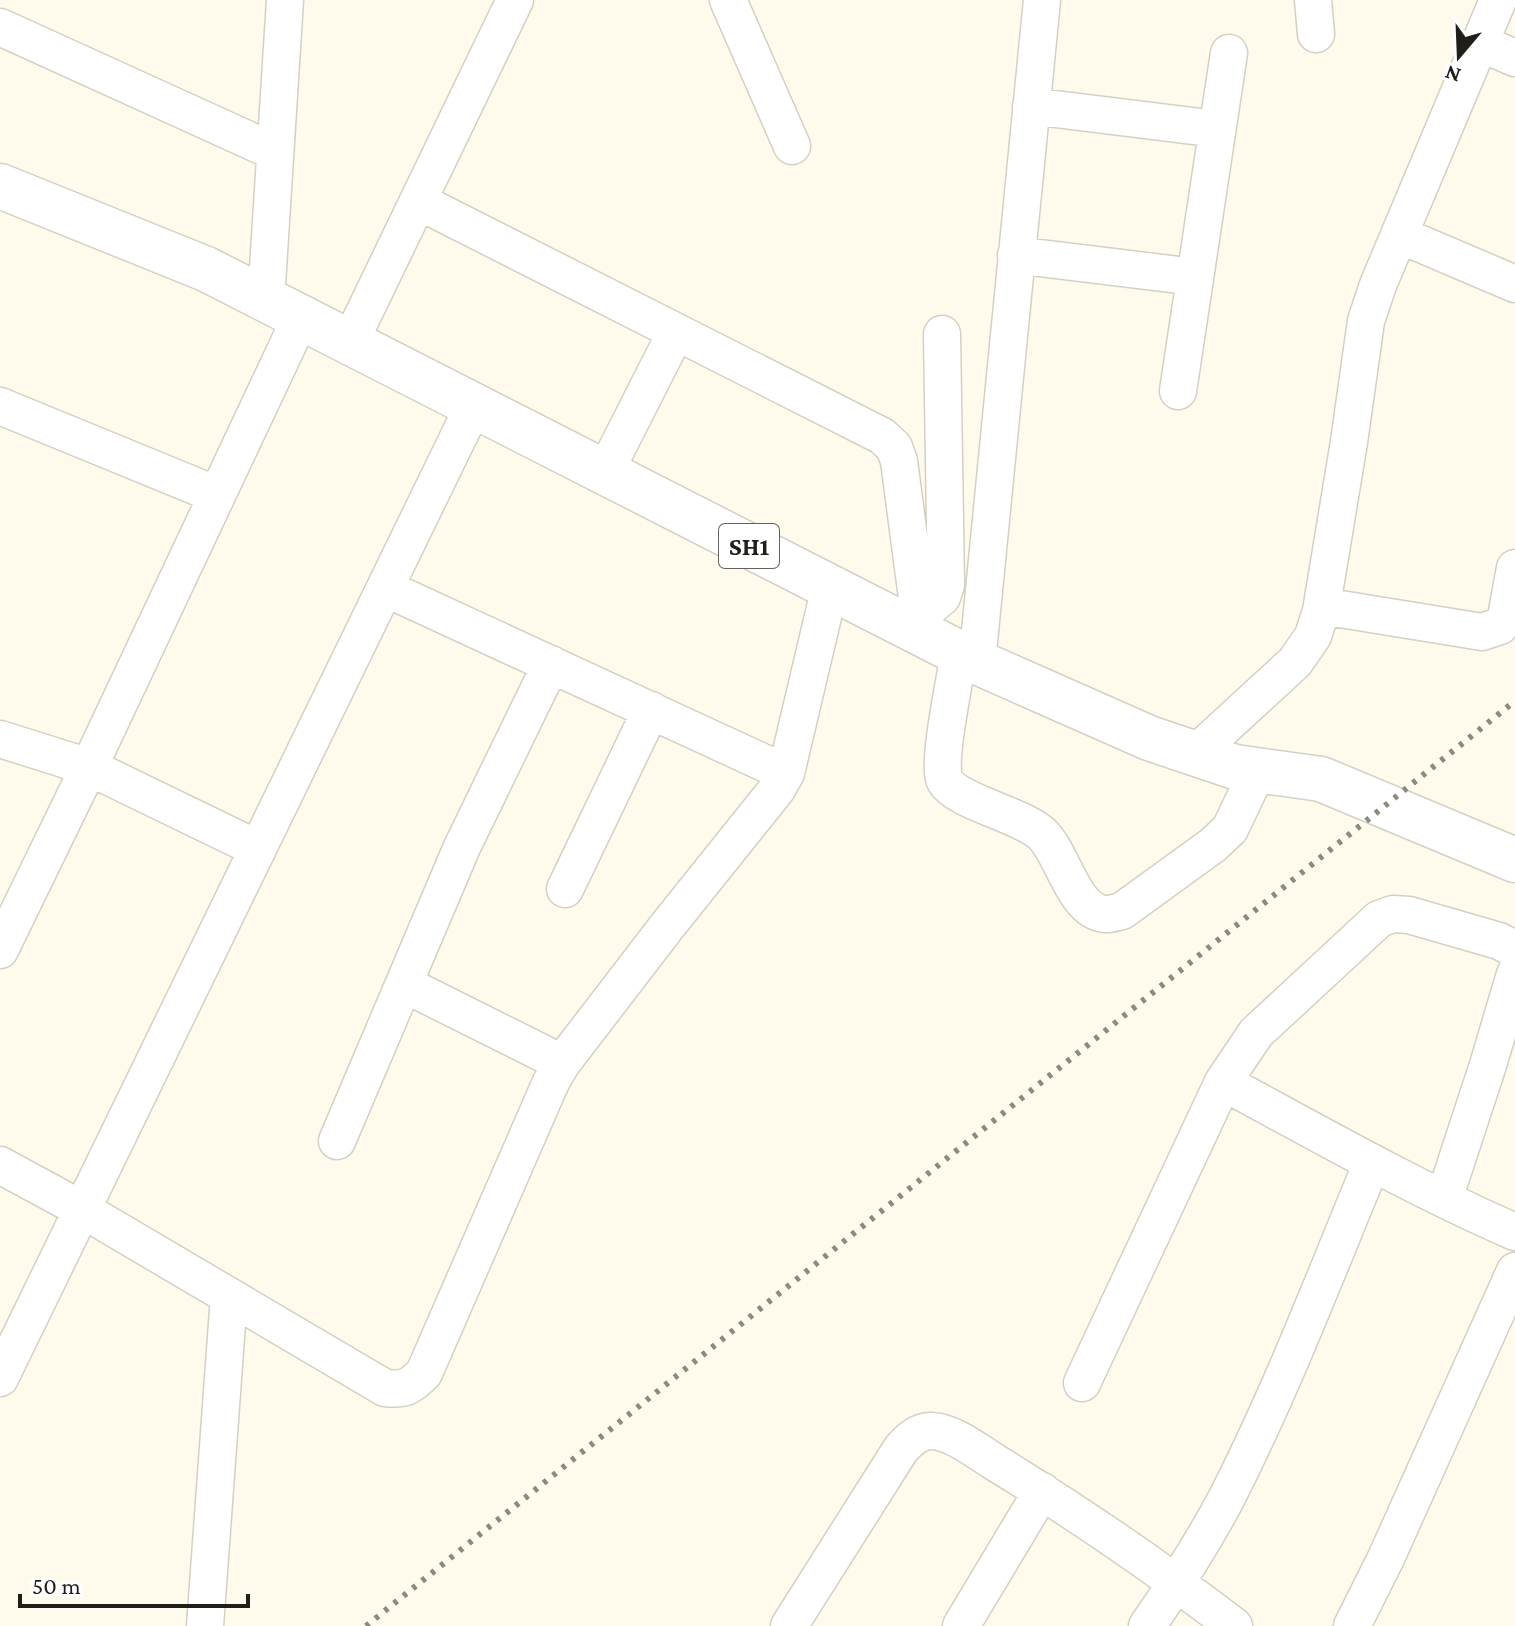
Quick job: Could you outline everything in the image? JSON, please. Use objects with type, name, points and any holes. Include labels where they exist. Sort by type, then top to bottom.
[{"type":"main road","name":"SH1","points":[[0,186],[206,269],[830,587],[1149,738],[1235,767],[1321,779],[1515,860]]},
{"type":"street","points":[[350,342],[515,0]]},
{"type":"street","points":[[728,0],[792,146]]},
{"type":"street","points":[[944,642],[1016,255],[1042,0]]},
{"type":"street","points":[[1195,754],[1295,662],[1313,636],[1322,606],[1366,321],[1378,285],[1498,0]]},
{"type":"street","points":[[0,950],[217,495],[284,309],[275,152],[283,1]]},
{"type":"street","points":[[0,27],[275,152]]},
{"type":"street","points":[[1480,43],[1515,58]]},
{"type":"street","points":[[1178,391],[1229,53]]},
{"type":"street","points":[[1031,106],[1217,129]]},
{"type":"street","points":[[418,201],[882,436],[894,447],[899,461],[944,642]]},
{"type":"street","points":[[1400,235],[1515,284]]},
{"type":"street","points":[[1016,255],[1195,277]]},
{"type":"street","points":[[605,472],[676,332]]},
{"type":"street","points":[[942,334],[946,585],[942,597],[943,780],[955,792],[1038,830],[1051,844],[1077,894],[1088,908],[1105,914],[1122,911],[1213,845],[1230,829],[1258,770]]},
{"type":"street","points":[[0,1378],[474,405]]},
{"type":"street","points":[[0,406],[217,495]]},
{"type":"street","points":[[1322,606],[1482,632],[1500,626],[1506,617],[1515,568]]},
{"type":"street","points":[[0,1165],[83,1210],[385,1388],[401,1389],[412,1385],[424,1373],[562,1063],[777,789],[786,773],[830,587]]},
{"type":"street","points":[[385,588],[786,773]]},
{"type":"street","points":[[337,1141],[462,847],[551,664]]},
{"type":"street","points":[[565,889],[651,710]]},
{"type":"street","points":[[0,739],[89,767],[258,849]]},
{"type":"street","points":[[1082,1383],[1223,1082],[1256,1033],[1379,919],[1393,914],[1409,915],[1499,941],[1515,952]]},
{"type":"street","points":[[1444,1199],[1502,1070],[1515,974]]},
{"type":"street","points":[[404,984],[562,1063]]},
{"type":"street","points":[[1223,1082],[1372,1163],[1515,1232]]},
{"type":"street","points":[[1147,1626],[1177,1583],[1224,1503],[1261,1428],[1372,1163]]},
{"type":"street","points":[[1352,1626],[1386,1558],[1515,1271]]},
{"type":"street","points":[[205,1626],[229,1296]]},
{"type":"street","points":[[789,1626],[901,1449],[913,1437],[929,1430],[947,1433],[1042,1491],[1234,1626]]},
{"type":"street","points":[[961,1626],[1042,1491]]},
{"type":"railway","points":[[366,1626],[1515,701]]}]
